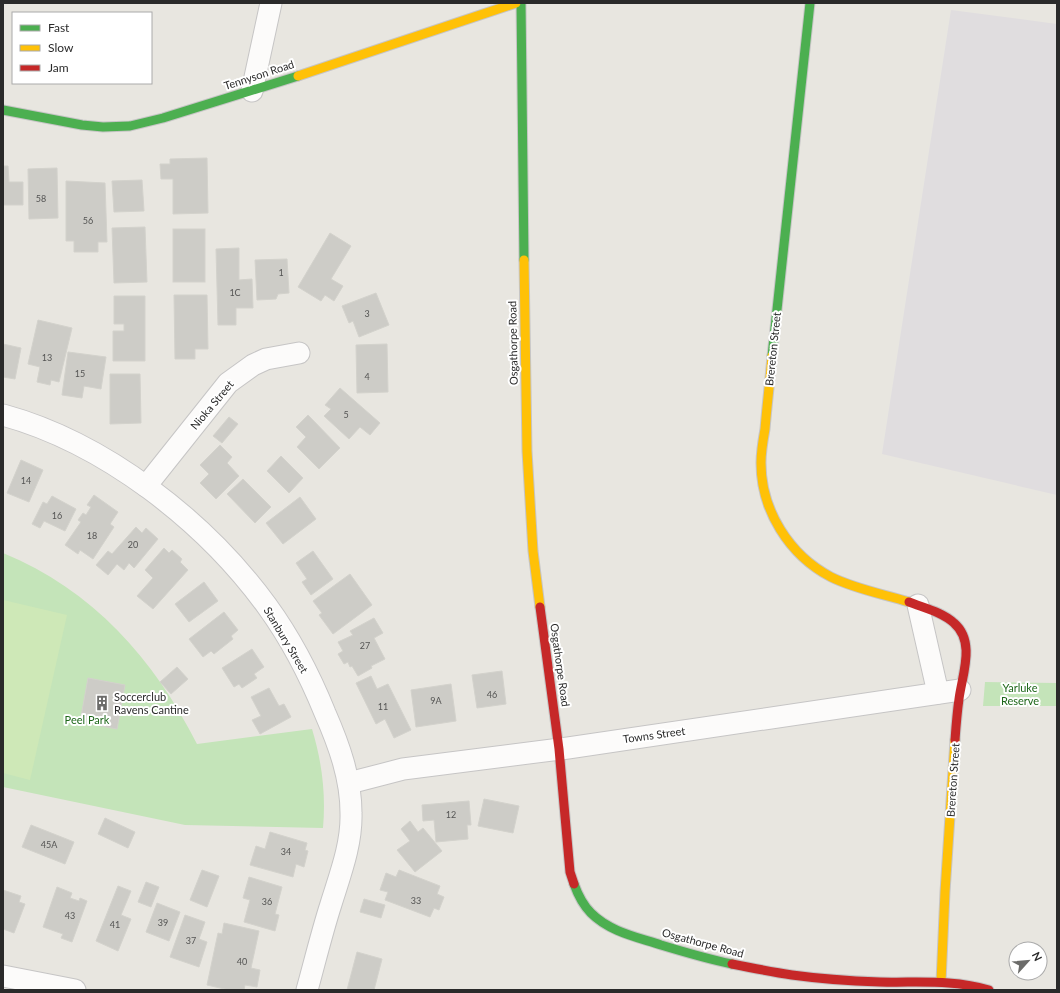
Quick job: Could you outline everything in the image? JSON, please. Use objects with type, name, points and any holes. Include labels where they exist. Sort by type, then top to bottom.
[{"type":"street","points":[[252,91],[271,3]]},
{"type":"street","name":"Tennyson Road","points":[[3,110],[103,127],[130,126],[163,118],[252,91],[516,3]]},
{"type":"street","name":"Osgathorpe Road","points":[[521,3],[527,451],[533,551],[559,749],[570,872],[579,897],[592,914],[620,932],[694,955],[728,963],[790,975],[824,979],[882,982],[941,982],[979,987],[989,990]]},
{"type":"street","name":"Brereton Street","points":[[810,3],[761,462],[762,478],[766,497],[773,517],[781,532],[799,554],[811,565],[844,583],[918,605],[941,614],[959,627],[964,636],[966,648],[960,690],[942,924],[941,982]]},
{"type":"street","name":"Nioka Street","points":[[146,486],[228,383],[253,365],[266,359],[299,353]]},
{"type":"street","name":"Stanbury Street","points":[[3,415],[59,435],[90,451],[146,486],[201,532],[226,556],[270,611],[292,646],[321,701],[333,731],[349,783],[351,815],[348,845],[307,990]]},
{"type":"street","points":[[918,605],[938,693]]},
{"type":"street","name":"Towns Street","points":[[349,783],[403,769],[559,749],[960,690]]},
{"type":"street","points":[[3,976],[46,987],[75,990]]},
{"type":"shaded area","points":[[951,10],[1057,24],[1057,495],[882,454]]},
{"type":"green space","name":"Peel Park","points":[[3,553],[35,568],[65,586],[93,607],[118,630],[161,684],[180,713],[197,744],[312,729],[322,778],[324,803],[323,828],[185,825],[3,787]]},
{"type":"green space","points":[[3,600],[67,615],[30,780],[3,773]]},
{"type":"green space","name":"Yarluke Reserve","points":[[985,682],[1057,683],[1057,706],[983,706]]},
{"type":"building","points":[[207,158],[208,213],[173,214],[173,179],[161,179],[160,164],[170,164],[170,159]]},
{"type":"building","points":[[3,166],[8,166],[9,182],[23,182],[23,205],[3,205]]},
{"type":"building","points":[[57,168],[58,218],[29,219],[28,169]]},
{"type":"building","points":[[142,180],[144,211],[114,212],[112,181]]},
{"type":"building","points":[[66,181],[105,183],[107,242],[98,242],[98,252],[74,252],[74,241],[66,241]]},
{"type":"building","points":[[145,227],[147,282],[114,283],[112,228]]},
{"type":"building","points":[[173,229],[205,229],[205,282],[173,282]]},
{"type":"building","points":[[330,233],[351,246],[331,279],[343,286],[334,301],[325,295],[321,301],[298,287]]},
{"type":"building","points":[[239,248],[239,280],[252,279],[253,308],[236,308],[236,325],[218,325],[216,249]]},
{"type":"building","points":[[287,259],[289,293],[278,294],[276,299],[257,300],[255,260]]},
{"type":"building","points":[[376,293],[389,325],[359,337],[353,321],[349,323],[342,306]]},
{"type":"building","points":[[174,295],[207,295],[208,349],[195,349],[195,359],[175,359]]},
{"type":"building","points":[[114,296],[145,296],[145,361],[113,361],[113,331],[124,331],[124,324],[114,324]]},
{"type":"building","points":[[38,320],[72,328],[59,382],[51,380],[50,385],[37,382],[40,367],[28,364]]},
{"type":"building","points":[[3,344],[21,348],[15,379],[3,377]]},
{"type":"building","points":[[387,344],[388,392],[357,393],[356,345]]},
{"type":"building","points":[[68,352],[106,357],[101,389],[84,386],[82,398],[62,395]]},
{"type":"building","points":[[110,374],[140,374],[141,423],[110,424]]},
{"type":"building","points":[[340,388],[380,423],[370,435],[360,427],[349,439],[324,416],[331,409],[325,405]]},
{"type":"building","points":[[308,415],[340,448],[319,469],[297,447],[306,437],[296,427]]},
{"type":"building","points":[[229,417],[238,424],[222,443],[213,436]]},
{"type":"building","points":[[220,445],[232,457],[227,463],[239,476],[216,499],[200,483],[209,474],[200,465]]},
{"type":"building","points":[[281,456],[303,478],[289,493],[267,471]]},
{"type":"building","points":[[21,460],[43,470],[29,502],[7,493]]},
{"type":"building","points":[[243,479],[271,507],[255,523],[227,494]]},
{"type":"building","points":[[94,495],[118,512],[110,524],[114,527],[93,559],[80,550],[78,554],[65,545],[81,522],[78,520],[83,513],[86,515],[91,507],[87,505]]},
{"type":"building","points":[[52,496],[76,509],[65,531],[44,521],[40,528],[32,524],[43,502],[47,504]]},
{"type":"building","points":[[300,497],[316,519],[283,544],[266,523]]},
{"type":"building","points":[[136,527],[142,533],[146,528],[158,539],[134,568],[129,563],[124,570],[117,564],[108,575],[96,565],[108,551],[112,554]]},
{"type":"building","points":[[164,548],[169,553],[172,550],[182,559],[180,562],[188,570],[153,609],[137,596],[153,578],[145,570]]},
{"type":"building","points":[[313,551],[333,579],[311,595],[302,582],[307,579],[296,563]]},
{"type":"building","points":[[350,574],[372,605],[333,634],[319,615],[322,613],[313,601]]},
{"type":"building","points":[[204,582],[218,601],[189,622],[175,604]]},
{"type":"building","points":[[224,612],[238,630],[231,636],[233,639],[214,654],[211,651],[203,657],[189,639]]},
{"type":"building","points":[[374,618],[383,633],[374,638],[385,659],[371,666],[372,668],[358,676],[352,666],[350,667],[348,662],[344,664],[338,654],[343,651],[338,642],[353,635],[350,631]]},
{"type":"building","points":[[252,649],[264,667],[254,674],[257,678],[242,688],[239,684],[234,687],[222,668]]},
{"type":"building","points":[[177,667],[188,679],[171,694],[160,682]]},
{"type":"building","points":[[502,671],[506,704],[477,708],[472,675]]},
{"type":"building","points":[[371,676],[377,689],[388,684],[411,730],[394,738],[385,719],[376,724],[356,683]]},
{"type":"building","name":"Soccerclub Ravens Cantine","points":[[88,678],[125,685],[117,729],[80,722]]},
{"type":"building","points":[[451,684],[456,721],[416,727],[411,690]]},
{"type":"building","points":[[269,688],[279,706],[284,704],[291,717],[260,734],[252,720],[261,716],[251,697]]},
{"type":"building","points":[[484,799],[519,806],[513,833],[478,826]]},
{"type":"building","points":[[469,801],[471,825],[467,825],[468,839],[436,842],[434,820],[423,821],[422,805]]},
{"type":"building","points":[[105,818],[135,832],[128,848],[98,834]]},
{"type":"building","points":[[410,821],[418,832],[423,828],[442,851],[415,872],[397,850],[410,841],[401,829]]},
{"type":"building","points":[[31,825],[74,842],[65,864],[22,847]]},
{"type":"building","points":[[270,832],[307,843],[305,850],[308,851],[304,867],[296,864],[293,877],[250,865],[256,846],[265,849]]},
{"type":"building","points":[[202,870],[219,876],[207,907],[190,900]]},
{"type":"building","points":[[399,870],[440,886],[437,894],[444,897],[439,910],[434,908],[430,917],[385,900],[388,892],[380,890],[386,873],[396,877]]},
{"type":"building","points":[[249,877],[282,887],[275,914],[279,915],[275,931],[244,922],[250,900],[243,898]]},
{"type":"building","points":[[146,882],[159,887],[151,907],[138,902]]},
{"type":"building","points":[[118,886],[131,891],[121,915],[131,919],[118,951],[96,941]]},
{"type":"building","points":[[57,887],[72,893],[70,898],[79,901],[80,898],[87,901],[72,942],[61,938],[63,934],[43,927]]},
{"type":"building","points":[[3,890],[21,896],[19,902],[25,904],[14,933],[3,929]]},
{"type":"building","points":[[364,899],[385,905],[381,918],[360,912]]},
{"type":"building","points":[[157,903],[180,912],[169,941],[146,932]]},
{"type":"building","points":[[185,915],[205,922],[199,939],[207,942],[199,967],[170,957]]},
{"type":"building","points":[[224,923],[259,931],[251,968],[260,970],[257,987],[245,985],[244,990],[229,990],[207,985],[218,933],[222,934]]},
{"type":"building","points":[[357,952],[382,959],[374,990],[347,990]]},
{"type":"traffic: fast","points":[[521,3],[524,260]]},
{"type":"traffic: fast","points":[[772,356],[810,3]]},
{"type":"traffic: fast","points":[[3,110],[82,125],[103,127],[130,126],[163,118],[298,76]]},
{"type":"traffic: fast","points":[[574,884],[581,900],[588,910],[598,920],[607,925],[633,936],[705,958],[732,964]]},
{"type":"traffic: slow","points":[[298,76],[516,3]]},
{"type":"traffic: slow","points":[[524,260],[527,451],[533,551],[540,607]]},
{"type":"traffic: slow","points":[[772,356],[761,463],[762,480],[766,498],[780,529],[790,544],[802,557],[831,577],[859,588],[909,602]]},
{"type":"traffic: slow","points":[[941,982],[945,892],[955,740]]},
{"type":"traffic: jam","points":[[909,602],[938,613],[949,619],[961,631],[966,649],[966,659],[958,704],[955,740]]},
{"type":"traffic: jam","points":[[540,607],[559,749],[570,872],[574,884]]},
{"type":"traffic: jam","points":[[732,964],[814,978],[869,982],[935,982],[962,984],[989,990]]},
{"type":"place","name":"Soccerclub Ravens Cantine","points":[[102,703]]}]
